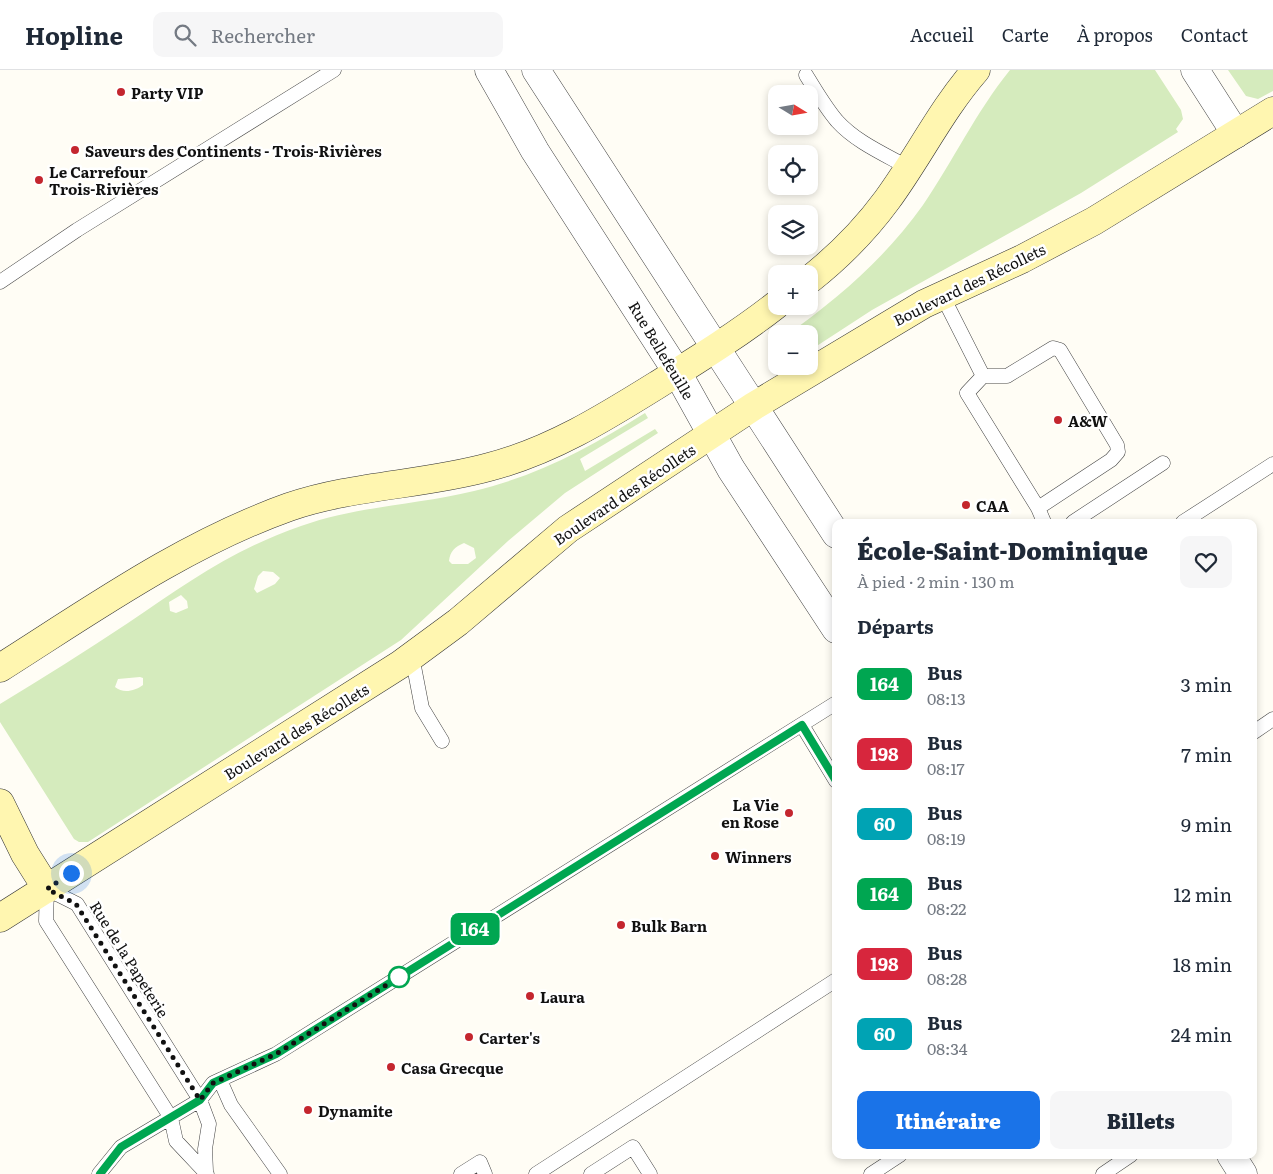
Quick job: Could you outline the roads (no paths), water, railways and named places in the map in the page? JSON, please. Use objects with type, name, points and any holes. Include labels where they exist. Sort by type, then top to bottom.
[{"type":"main road","points":[[818,272],[857,236],[886,201],[951,102],[976,70]]},
{"type":"main road","name":"Boulevard des Récollets","points":[[0,918],[412,656],[458,622],[568,529],[754,406],[866,337],[942,295],[1022,259],[1094,221],[1273,111]]},
{"type":"main road","points":[[0,668],[164,566],[231,530],[308,502],[457,475],[523,457],[580,431],[677,372],[768,311]]},
{"type":"main road","points":[[0,803],[25,854],[47,889]]},
{"type":"street","name":"Rue Bellefeuille","points":[[490,70],[535,152],[677,372],[712,434],[832,623]]},
{"type":"street","points":[[536,70],[832,528]]},
{"type":"street","points":[[1195,70],[1236,134]]},
{"type":"street","points":[[1234,1159],[1243,1174]]},
{"type":"lane","points":[[0,282],[77,230],[334,70]]},
{"type":"lane","points":[[806,76],[827,108],[849,132],[909,168]]},
{"type":"lane","points":[[942,295],[983,376]]},
{"type":"lane","points":[[1038,508],[1112,460],[1118,452],[1117,445],[1060,350],[1053,348],[1007,376],[983,376],[967,393],[1038,508],[1043,519]]},
{"type":"lane","points":[[1078,519],[1163,463]]},
{"type":"lane","points":[[1188,519],[1273,464]]},
{"type":"lane","points":[[412,656],[422,708],[442,741]]},
{"type":"lane","points":[[100,1174],[121,1147],[200,1100],[213,1083],[276,1054],[832,706]]},
{"type":"lane","points":[[1257,730],[1273,719]]},
{"type":"lane","points":[[802,725],[832,774]]},
{"type":"lane","name":"Rue de la Papeterie","points":[[47,889],[76,904],[200,1100],[209,1124],[204,1149],[206,1173],[176,1140],[170,1118],[46,921],[47,889]]},
{"type":"lane","points":[[536,1174],[832,983]]},
{"type":"lane","points":[[220,1080],[231,1105],[280,1174]]},
{"type":"lane","points":[[591,1174],[633,1147],[650,1174]]},
{"type":"lane","points":[[871,1174],[894,1159]]},
{"type":"lane","points":[[1103,1174],[1125,1159]]},
{"type":"lane","points":[[461,1174],[480,1162],[485,1174]]},
{"type":"place","name":"Party VIP","points":[[121,92]]},
{"type":"place","name":"Saveurs des Continents - Trois-Rivières","points":[[75,150]]},
{"type":"place","name":"Le Carrefour Trois-Rivières","points":[[39,180]]},
{"type":"place","name":"A&W","points":[[1058,420]]},
{"type":"place","name":"CAA","points":[[966,505]]},
{"type":"place","name":"La Vie en Rose","points":[[789,813]]},
{"type":"place","name":"Winners","points":[[715,856]]},
{"type":"place","name":"Bulk Barn","points":[[621,925]]},
{"type":"place","name":"Laura","points":[[530,996]]},
{"type":"place","name":"Carter's","points":[[469,1037]]},
{"type":"place","name":"Casa Grecque","points":[[391,1067]]},
{"type":"place","name":"Dynamite","points":[[308,1110]]}]
